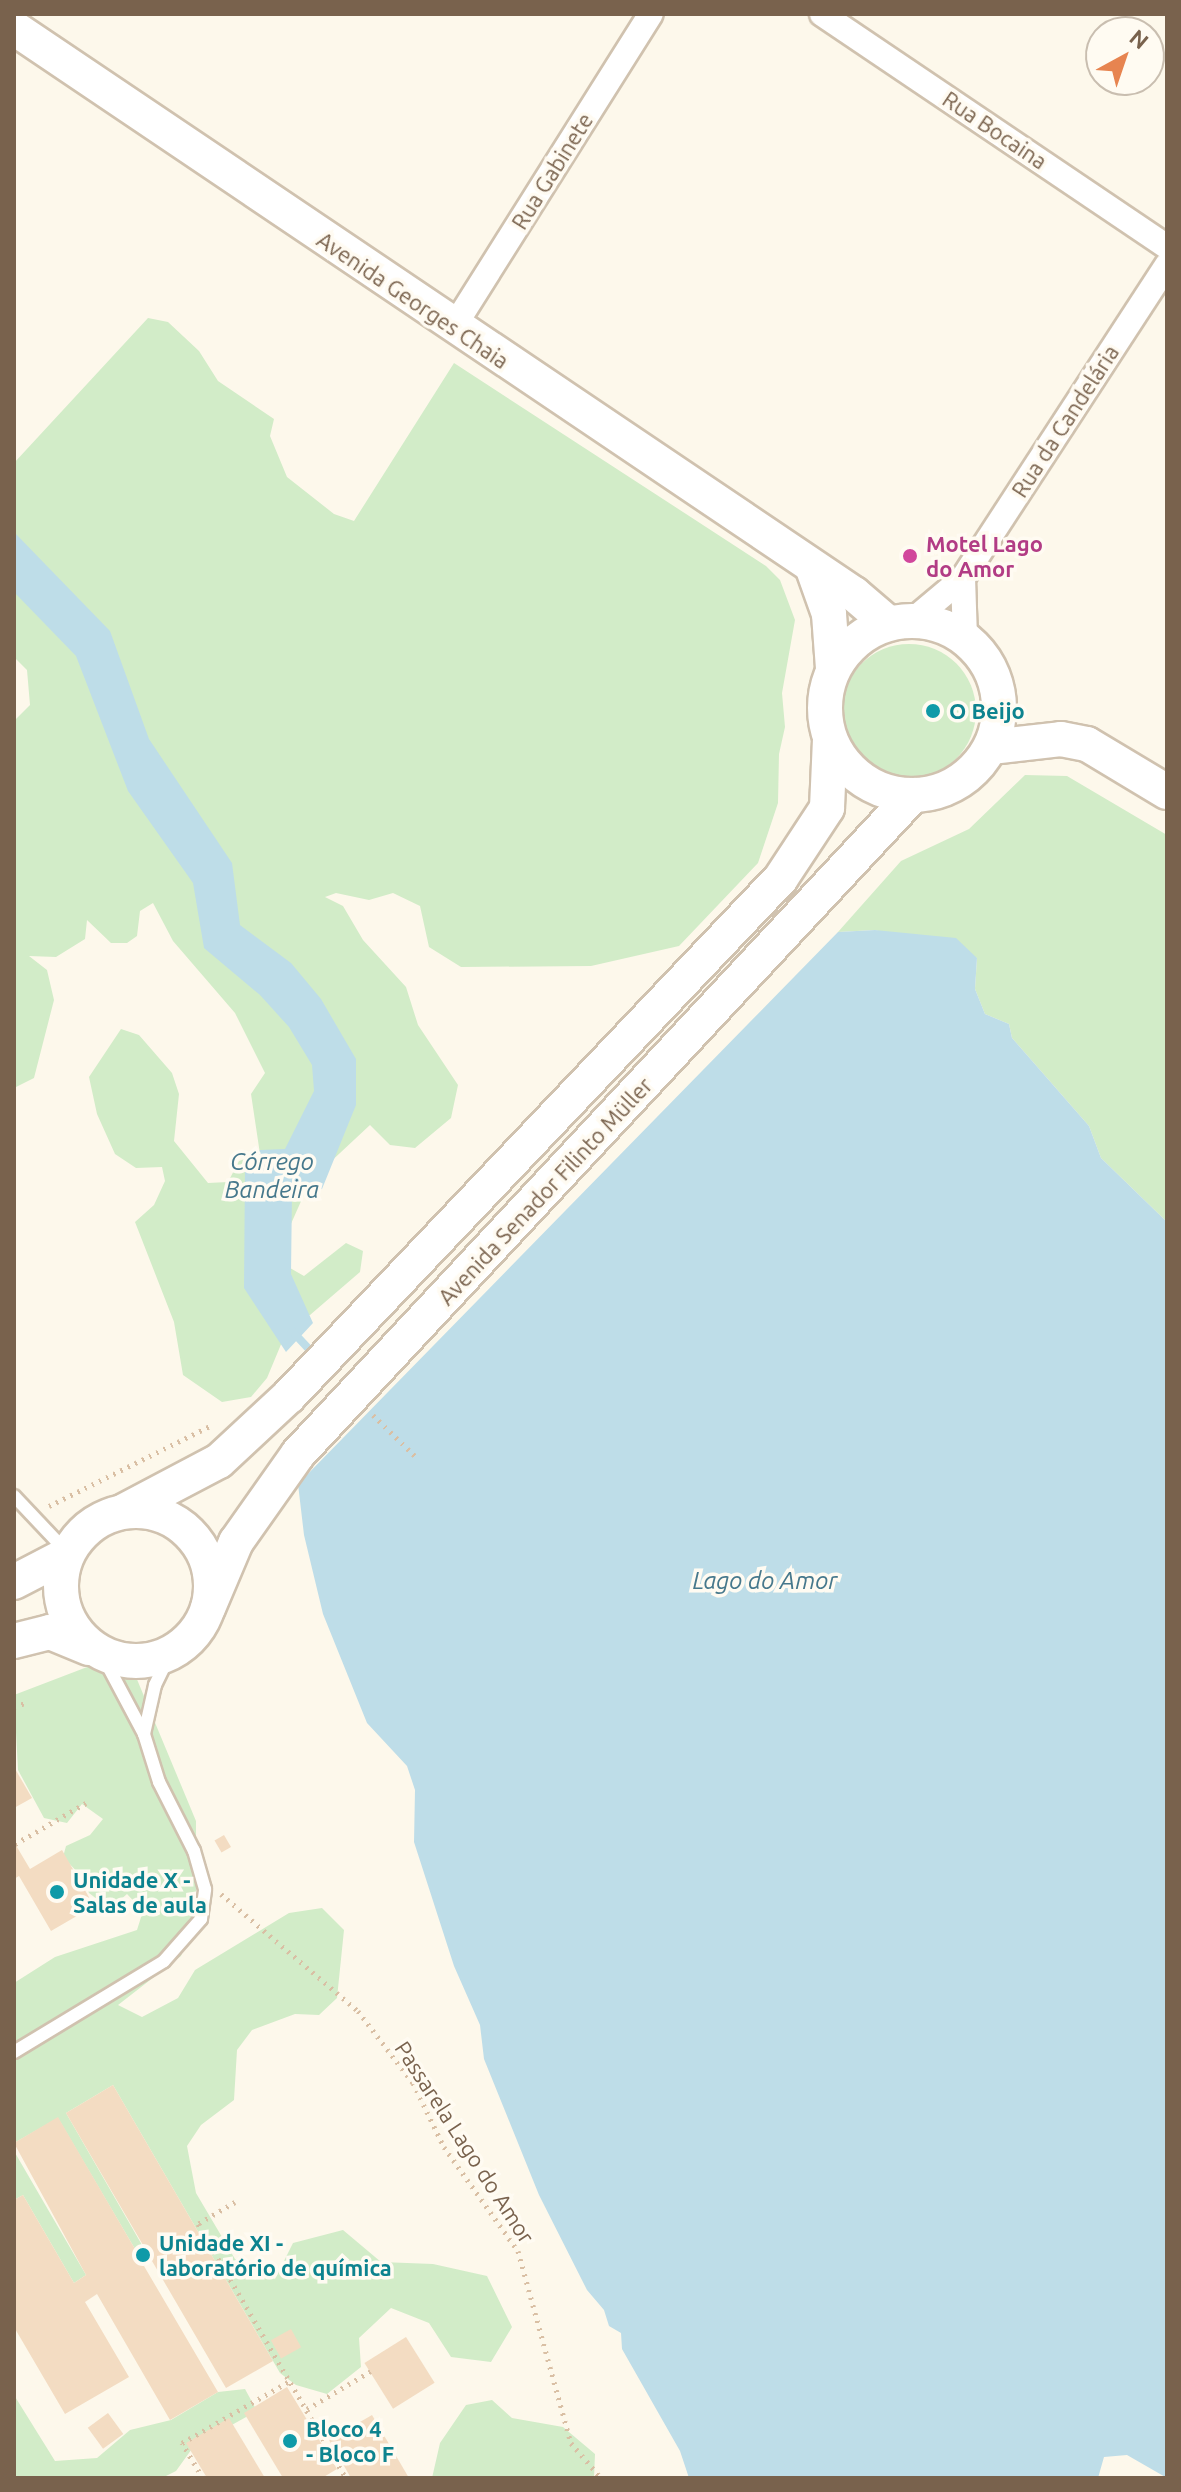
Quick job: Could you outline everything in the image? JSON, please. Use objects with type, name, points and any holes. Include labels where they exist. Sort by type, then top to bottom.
[{"type":"main road","name":"Avenida Georges Chaia","points":[[14,28],[813,569],[900,621]]},
{"type":"main road","points":[[813,569],[829,614],[833,668],[825,703],[830,739],[843,762],[863,780],[887,792],[913,795],[959,782],[991,747],[1000,700],[994,676],[965,637],[940,624],[900,621],[856,639],[833,668]]},
{"type":"main road","name":"Avenida Senador Filinto Müller","points":[[124,1511],[219,1461],[254,1429],[781,878],[827,808],[830,739]]},
{"type":"main road","points":[[991,747],[1061,739],[1087,744],[1167,792]]},
{"type":"main road","name":"Avenida Senador Filinto Müller","points":[[208,1608],[236,1542],[298,1454],[913,795]]},
{"type":"main road","points":[[14,1582],[67,1554],[100,1519],[124,1511],[161,1516],[193,1536],[206,1558],[212,1583],[208,1608],[187,1642],[170,1654],[130,1662],[50,1632],[14,1641]]},
{"type":"main road","points":[[67,1554],[60,1577],[65,1611],[82,1639],[101,1653]]},
{"type":"street","name":"Rua Gabinete","points":[[453,328],[651,14]]},
{"type":"street","name":"Rua Bocaina","points":[[822,14],[1167,247]]},
{"type":"street","name":"Rua da Candelária","points":[[900,621],[963,578],[1167,265]]},
{"type":"street","points":[[963,578],[965,637]]},
{"type":"lane","points":[[14,1496],[67,1554]]},
{"type":"lane","points":[[14,2052],[164,1961],[201,1919],[205,1889],[144,1734],[101,1653]]},
{"type":"lane","points":[[144,1734],[155,1685],[170,1654]]},
{"type":"path","points":[[368,1410],[416,1457]]},
{"type":"path","points":[[32,1515],[208,1426],[246,1413],[254,1429]]},
{"type":"path","points":[[14,1707],[25,1703]]},
{"type":"path","points":[[15,1844],[86,1803]]},
{"type":"path","name":"Passarela Lago do Amor","points":[[205,1889],[220,1894],[358,2011],[413,2083],[444,2147],[518,2251],[571,2443],[601,2478]]},
{"type":"path","points":[[235,2202],[198,2224],[346,2478]]},
{"type":"path","points":[[307,2409],[371,2371]]},
{"type":"path","points":[[203,2478],[182,2443],[290,2381]]},
{"type":"green space","points":[[148,318],[168,322],[199,351],[218,381],[274,419],[270,436],[287,477],[334,514],[354,521],[454,363],[766,566],[780,580],[795,620],[782,693],[785,727],[779,754],[778,803],[758,863],[679,946],[591,966],[461,967],[429,947],[420,906],[393,893],[369,900],[336,893],[325,897],[343,906],[363,940],[406,987],[418,1025],[458,1085],[451,1118],[415,1148],[390,1145],[370,1125],[310,1181],[282,1244],[290,1268],[304,1276],[346,1243],[363,1251],[360,1272],[310,1315],[292,1318],[267,1378],[251,1397],[222,1402],[183,1375],[174,1322],[135,1222],[154,1205],[165,1181],[162,1167],[136,1168],[115,1154],[97,1114],[89,1077],[121,1029],[139,1035],[172,1073],[179,1094],[174,1141],[208,1183],[228,1182],[239,1161],[260,1154],[251,1094],[265,1073],[235,1013],[173,941],[153,903],[140,911],[137,936],[127,943],[111,943],[87,920],[85,939],[56,957],[29,956],[47,970],[54,1000],[34,1078],[14,1088],[14,721],[30,705],[27,670],[14,657],[14,463]]},
{"type":"green space","points":[[909,644],[935,649],[956,664],[971,685],[976,711],[971,737],[956,758],[935,773],[909,778],[883,773],[862,758],[847,737],[842,711],[847,685],[862,664],[883,649]]},
{"type":"green space","points":[[1025,775],[1067,776],[1167,835],[1167,1222],[1101,1158],[1089,1126],[1012,1038],[1009,1024],[985,1014],[975,989],[977,958],[875,930],[838,932],[901,861],[969,829]]},
{"type":"green space","points":[[95,1664],[136,1677],[196,1821],[196,1917],[181,1956],[118,2005],[142,2017],[178,1998],[195,1970],[289,1913],[322,1908],[344,1930],[337,1998],[319,2015],[295,2014],[252,2030],[237,2050],[234,2100],[201,2125],[187,2146],[196,2193],[235,2259],[275,2279],[293,2243],[343,2230],[381,2262],[433,2264],[487,2276],[512,2327],[491,2362],[451,2357],[429,2323],[391,2308],[359,2338],[361,2367],[327,2394],[296,2385],[280,2373],[113,2085],[66,2113],[142,2245],[135,2249],[58,2118],[14,2143],[14,1983],[55,1957],[137,1930],[143,1911],[127,1894],[110,1909],[89,1893],[82,1877],[63,1857],[66,1846],[90,1835],[103,1819],[82,1804],[67,1823],[44,1818],[18,1770],[14,1695]]},
{"type":"green space","points":[[14,2151],[86,2275],[74,2283],[23,2195],[14,2200]]},
{"type":"green space","points":[[245,2389],[257,2411],[194,2446],[176,2471],[162,2478],[14,2478],[14,2395],[55,2461],[97,2458],[130,2430],[171,2420],[218,2392]]},
{"type":"green space","points":[[492,2400],[512,2418],[563,2427],[595,2454],[594,2478],[432,2478],[440,2443],[466,2405]]},
{"type":"water","name":"Córrego Bandeira","points":[[14,532],[110,631],[149,739],[232,863],[240,925],[291,963],[321,999],[356,1059],[356,1105],[322,1189],[292,1193],[291,1274],[313,1323],[286,1352],[244,1288],[245,1168],[260,1150],[285,1149],[314,1091],[312,1065],[289,1027],[260,995],[204,948],[193,883],[128,791],[76,656],[14,592]]},
{"type":"water","name":"Lago do Amor","points":[[875,930],[956,938],[977,958],[975,989],[985,1014],[1009,1024],[1012,1038],[1089,1126],[1101,1158],[1167,1222],[1167,2478],[1127,2455],[1104,2457],[1098,2478],[689,2478],[680,2451],[622,2349],[621,2333],[609,2326],[604,2310],[587,2290],[539,2195],[484,2059],[480,2025],[454,1966],[414,1842],[415,1790],[407,1766],[367,1723],[323,1614],[304,1535],[298,1484],[838,932]]},
{"type":"building","points":[[14,1767],[32,1798],[14,1808]]},
{"type":"building","points":[[224,1835],[231,1847],[221,1853],[214,1840]]},
{"type":"building","name":"Unidade X - Salas de aula","points":[[14,1842],[30,1869],[62,1850],[94,1906],[51,1931],[19,1876],[14,1879]]},
{"type":"building","name":"Unidade XI - laboratório de química","points":[[113,2085],[273,2361],[226,2388],[152,2261],[144,2266],[218,2392],[170,2420],[97,2294],[85,2302],[129,2377],[65,2414],[14,2327],[14,2200],[23,2195],[74,2283],[86,2275],[14,2143],[58,2117],[135,2249],[143,2245],[66,2113]]},
{"type":"building","points":[[291,2329],[301,2347],[281,2359],[271,2340]]},
{"type":"building","points":[[406,2337],[435,2383],[393,2409],[364,2363]]},
{"type":"building","name":"Bloco 4 - Bloco F","points":[[287,2387],[337,2469],[322,2478],[283,2478],[244,2413]]},
{"type":"building","points":[[108,2413],[123,2434],[103,2449],[88,2428]]},
{"type":"building","points":[[372,2415],[409,2478],[351,2478],[329,2440]]},
{"type":"building","points":[[229,2418],[265,2478],[207,2478],[186,2443]]},
{"type":"waterway","name":"Córrego Bandeira","points":[[292,1331],[308,1348]]},
{"type":"place","name":"Motel Lago do Amor","points":[[910,556]]},
{"type":"place","name":"O Beijo","points":[[933,711]]},
{"type":"place","name":"Unidade X - Salas de aula","points":[[57,1892]]},
{"type":"place","name":"Unidade XI - laboratório de química","points":[[143,2255]]},
{"type":"place","name":"Bloco 4 - Bloco F","points":[[290,2441]]}]
